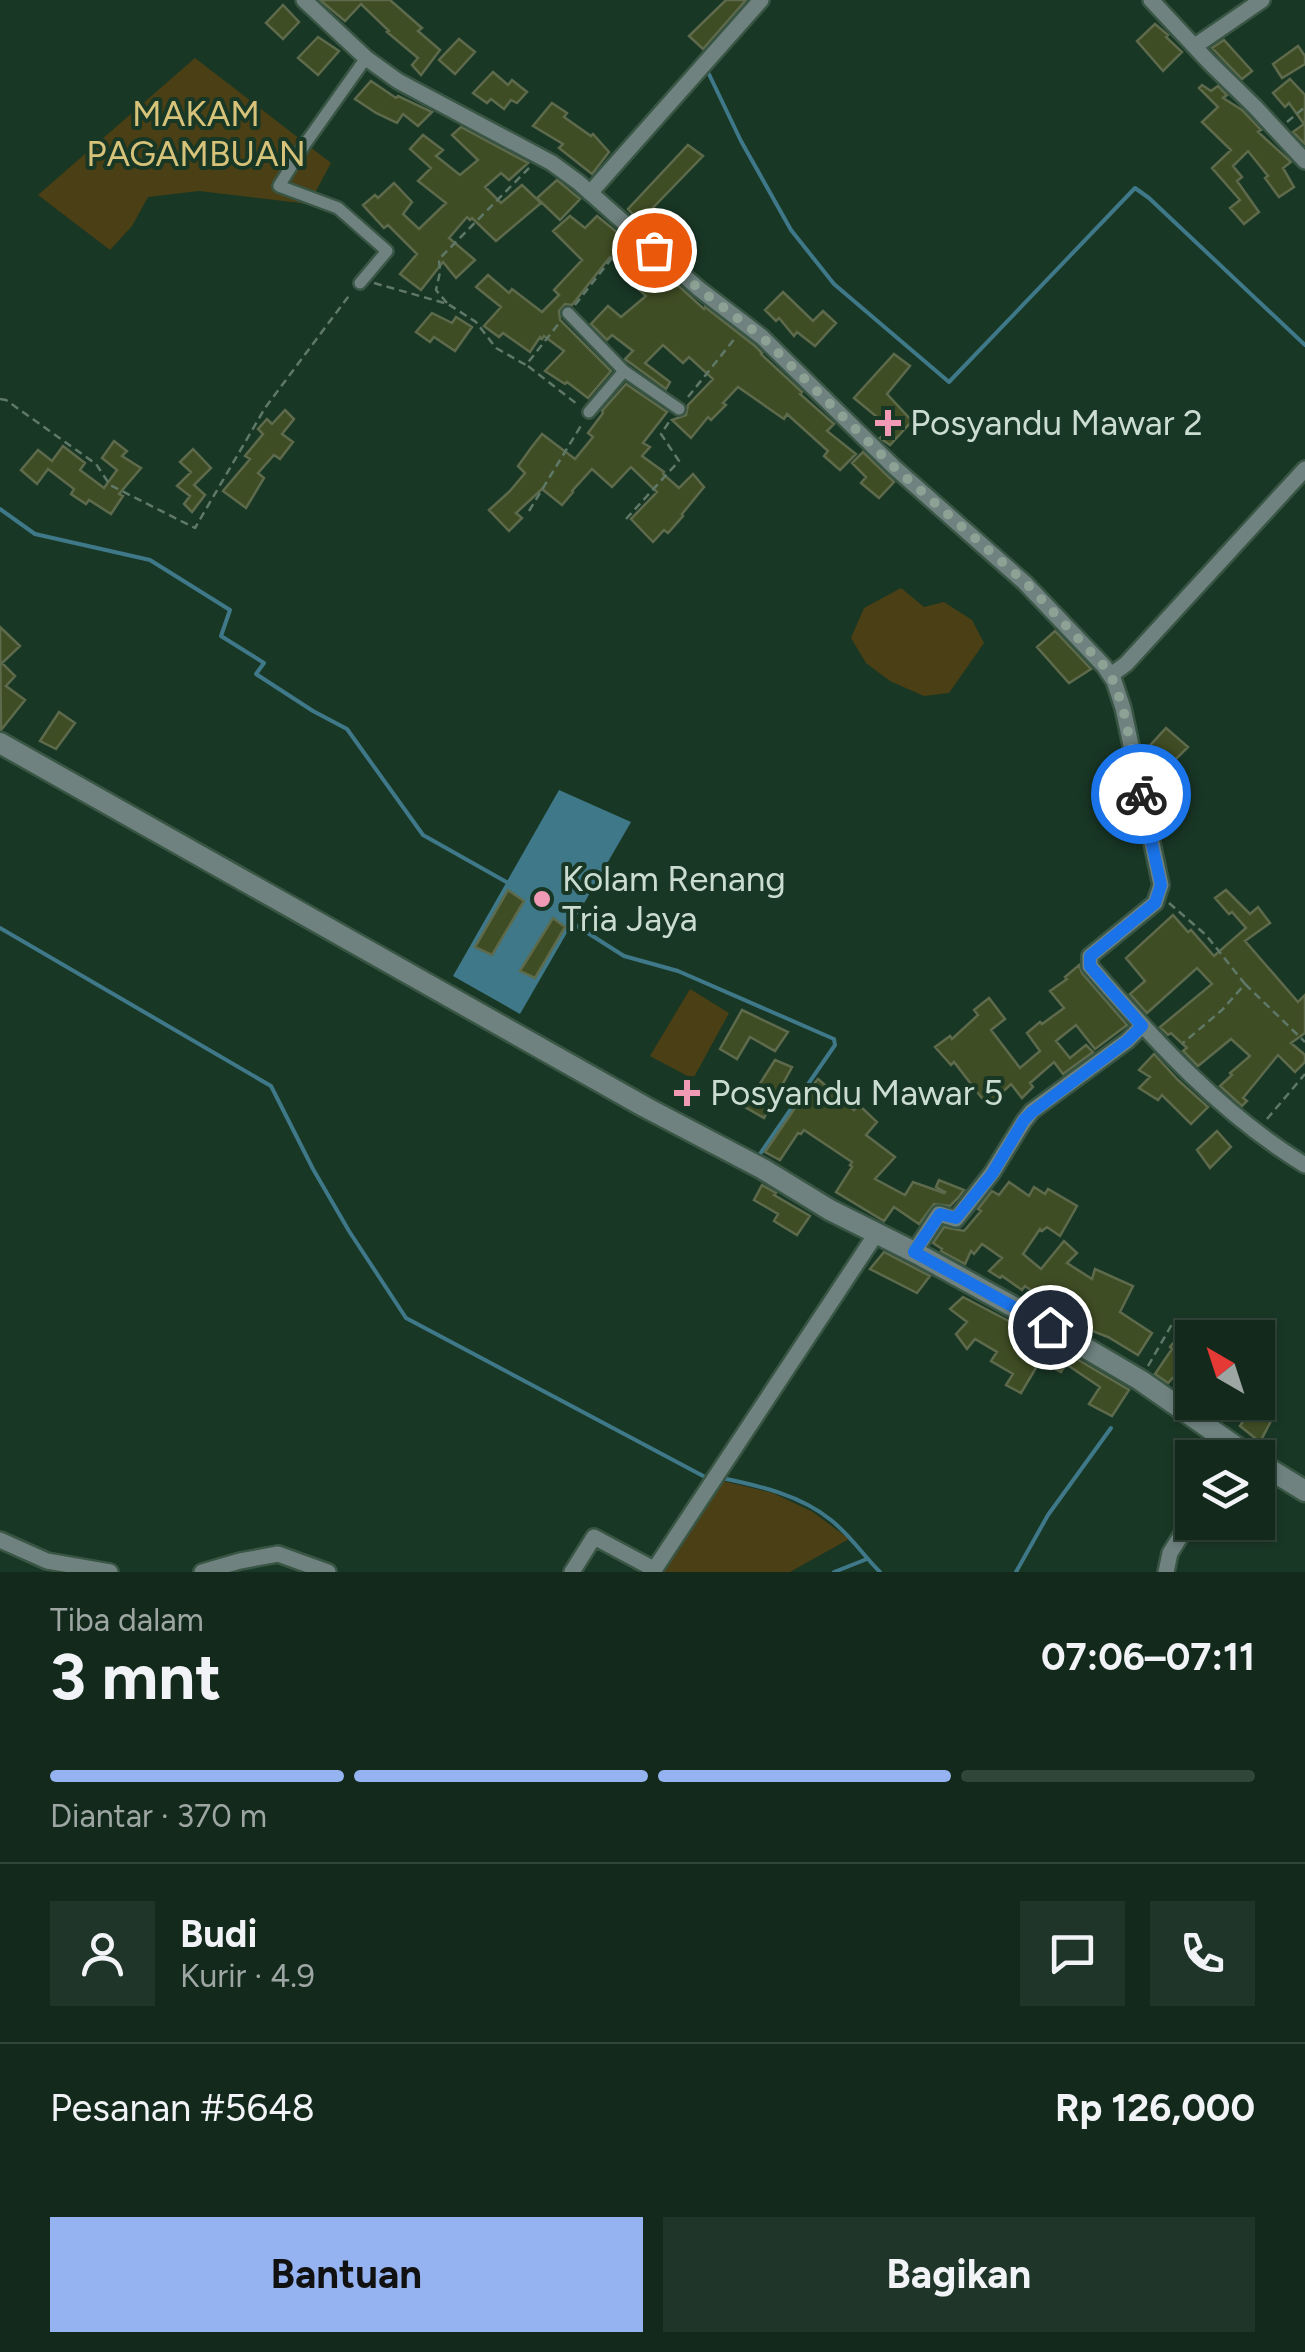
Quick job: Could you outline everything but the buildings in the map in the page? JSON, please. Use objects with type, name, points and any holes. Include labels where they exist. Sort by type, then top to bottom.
[{"type":"street","points":[[304,0],[366,58],[398,81],[540,156],[578,182],[804,376],[894,467],[1026,583],[1110,675],[1123,708],[1161,885],[1155,903],[1090,956],[1090,966],[1142,1026],[1226,1107],[1305,1165]]},
{"type":"street","points":[[590,193],[761,0]]},
{"type":"street","points":[[1151,0],[1305,161]]},
{"type":"street","points":[[1195,46],[1262,0]]},
{"type":"street","points":[[360,283],[387,252],[338,208],[279,186],[366,58]]},
{"type":"street","points":[[568,314],[624,371],[678,409]]},
{"type":"street","points":[[588,412],[624,371]]},
{"type":"street","points":[[1110,675],[1126,664],[1305,469]]},
{"type":"street","points":[[0,743],[468,1009],[1050,1327],[1140,1380],[1223,1440]]},
{"type":"street","points":[[914,1252],[940,1214],[956,1218],[992,1174],[1032,1112],[1142,1026]]},
{"type":"street","points":[[572,1572],[594,1538],[656,1567],[876,1234]]},
{"type":"street","points":[[1275,1473],[1305,1490]]},
{"type":"street","points":[[0,1540],[48,1561],[110,1572]]},
{"type":"street","points":[[1166,1572],[1170,1553],[1178,1540]]},
{"type":"street","points":[[202,1572],[272,1554],[328,1572]]},
{"type":"path","points":[[1276,131],[1305,107]]},
{"type":"path","points":[[448,304],[436,290],[439,260],[540,156]]},
{"type":"path","points":[[526,365],[633,232]]},
{"type":"path","points":[[0,399],[96,464],[110,485],[195,528],[264,408],[360,283],[372,282],[448,304],[476,322],[496,348],[526,365],[588,412],[529,511]]},
{"type":"path","points":[[626,519],[679,461],[662,434],[746,324]]},
{"type":"path","points":[[1158,894],[1206,936],[1245,984],[1305,1042]]},
{"type":"path","points":[[1171,1054],[1222,1010],[1245,984]]},
{"type":"path","points":[[1256,1131],[1305,1074]]},
{"type":"path","points":[[1140,1380],[1175,1319]]},
{"type":"green space","name":"MAKAM PAGAMBUAN","points":[[195,58],[331,163],[309,204],[199,191],[148,197],[132,226],[110,250],[38,195]]},
{"type":"green space","points":[[901,588],[924,607],[944,602],[972,620],[984,643],[949,693],[924,696],[890,681],[866,663],[851,638],[864,608]]},
{"type":"green space","points":[[690,989],[729,1013],[693,1079],[650,1056]]},
{"type":"green space","points":[[714,1479],[773,1493],[813,1512],[849,1539],[790,1572],[658,1572]]},
{"type":"water","name":"Kolam Renang Tria Jaya","points":[[559,790],[631,822],[520,1014],[453,976]]},
{"type":"waterway","points":[[707,70],[791,230],[834,284],[949,382],[1135,188],[1305,345]]},
{"type":"waterway","points":[[0,509],[35,534],[150,560],[230,610],[221,636],[264,663],[256,674],[347,729],[423,835],[510,884]]},
{"type":"waterway","points":[[569,921],[624,956],[678,971],[834,1039],[835,1045],[760,1154]]},
{"type":"waterway","points":[[0,928],[271,1086],[349,1231],[406,1318],[707,1478]]},
{"type":"waterway","points":[[1016,1572],[1048,1515],[1111,1428]]},
{"type":"waterway","points":[[722,1478],[779,1493],[819,1511],[880,1572]]},
{"type":"waterway","points":[[834,1572],[867,1559]]},
{"type":"way so far","points":[[654,250],[762,337],[894,467],[1026,583],[1104,666],[1123,708],[1141,794]]},
{"type":"place","name":"Posyandu Mawar 2","points":[[888,423]]},
{"type":"place","name":"Kolam Renang Tria Jaya","points":[[542,899]]},
{"type":"place","name":"Posyandu Mawar 5","points":[[687,1093]]},
{"type":"route","points":[[1050,1327],[914,1252],[940,1214],[956,1218],[992,1174],[1032,1112],[1142,1026],[1090,966],[1090,956],[1155,903],[1161,885],[1141,794]]}]
